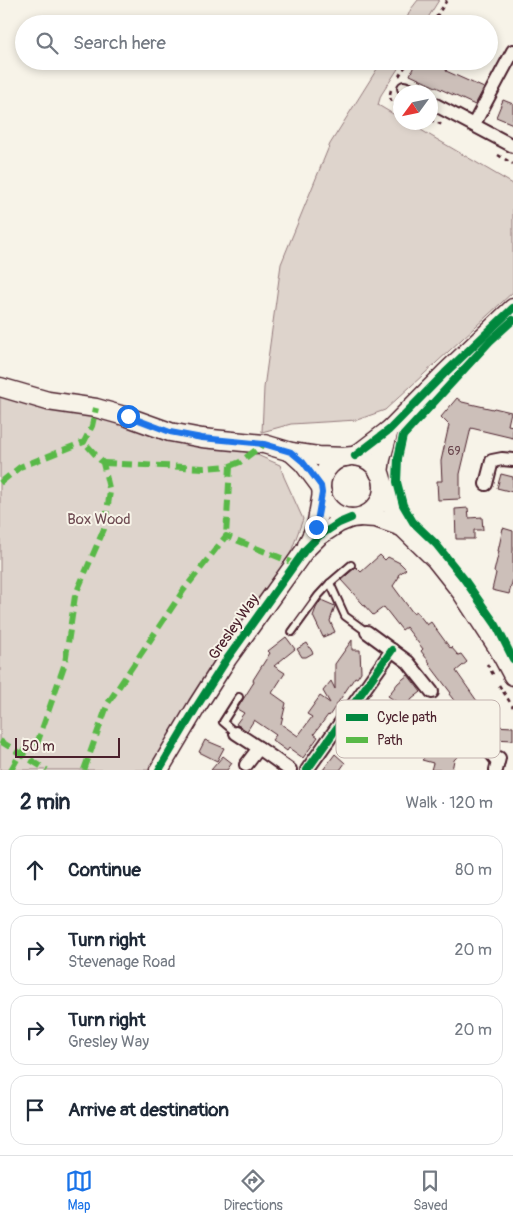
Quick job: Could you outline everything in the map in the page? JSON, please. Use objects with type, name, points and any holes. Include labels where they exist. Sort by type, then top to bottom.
[{"type":"main road","points":[[321,490],[326,470],[336,461],[350,456],[390,430],[445,373],[513,308]]},
{"type":"main road","points":[[0,387],[48,401],[96,408],[120,414],[170,432],[202,438],[264,444],[291,452],[318,456],[350,456],[369,461],[375,466],[402,527],[435,559],[462,593],[498,648],[513,676]]},
{"type":"main road","points":[[356,517],[368,514],[379,502],[382,494],[381,459],[390,430]]},
{"type":"main road","points":[[291,452],[303,462],[321,490],[325,501],[335,513],[343,516],[376,518],[402,527]]},
{"type":"main road","name":"Gresley Way","points":[[305,550],[316,527],[321,490]]},
{"type":"main road","name":"Gresley Way","points":[[159,770],[227,660],[305,550],[319,536],[339,523],[356,517]]},
{"type":"street","points":[[474,124],[513,51]]},
{"type":"street","points":[[438,106],[513,146]]},
{"type":"street","points":[[486,484],[492,461],[502,459],[513,460]]},
{"type":"street","points":[[367,632],[408,662],[432,692]]},
{"type":"street","points":[[357,700],[392,650]]},
{"type":"street","points":[[307,770],[336,729]]},
{"type":"street","points":[[236,733],[290,770]]},
{"type":"street","points":[[244,767],[259,748]]},
{"type":"lane","points":[[292,632],[330,582],[351,565]]},
{"type":"lane","points":[[330,582],[345,616],[367,632]]},
{"type":"lane","points":[[236,733],[223,722],[239,697]]},
{"type":"path","points":[[437,15],[446,0]]},
{"type":"green space","points":[[418,0],[439,0],[430,15],[408,15]]},
{"type":"green space","points":[[376,70],[397,70],[381,95],[378,105],[393,114],[393,130],[421,130],[513,184],[513,292],[385,410],[357,420],[291,424],[262,432],[264,388],[281,264],[330,144]]},
{"type":"green space","name":"Box Wood","points":[[0,394],[57,411],[93,411],[248,451],[280,465],[303,519],[291,552],[152,770],[0,770]]},
{"type":"building","points":[[412,70],[446,70],[484,88],[475,105],[438,88],[438,85],[432,85],[410,75]]},
{"type":"building","points":[[503,100],[513,104],[513,124],[496,117]]},
{"type":"building","points":[[457,398],[462,402],[511,412],[508,425],[513,426],[513,438],[471,428],[460,474],[460,499],[438,500],[437,481],[442,481],[441,461],[449,425],[441,417]]},
{"type":"building","points":[[501,474],[513,477],[513,492],[497,488]]},
{"type":"building","points":[[468,508],[469,518],[482,517],[483,530],[474,530],[474,539],[456,539],[455,509]]},
{"type":"building","points":[[503,528],[513,531],[513,579],[509,594],[492,590]]},
{"type":"building","points":[[380,555],[385,560],[388,557],[400,563],[406,569],[398,575],[399,577],[393,586],[413,613],[416,611],[427,625],[431,622],[450,648],[458,655],[461,654],[467,662],[456,671],[476,700],[454,700],[449,694],[451,693],[421,651],[423,649],[406,627],[402,630],[384,607],[373,615],[341,580],[356,567],[361,572]]},
{"type":"building","points":[[321,600],[335,606],[330,621],[335,632],[323,637],[313,616]]},
{"type":"building","points":[[286,637],[295,649],[274,666],[285,673],[272,693],[286,703],[281,724],[298,736],[312,717],[307,714],[320,696],[330,703],[323,691],[331,681],[335,689],[335,664],[352,640],[352,650],[360,650],[361,672],[357,678],[355,677],[340,700],[336,700],[336,706],[314,734],[318,737],[303,758],[289,748],[287,751],[272,740],[276,735],[254,720],[247,731],[236,724],[244,713],[237,709],[270,653],[268,651]]},
{"type":"building","points":[[307,643],[313,653],[302,657],[297,649]]},
{"type":"building","points":[[408,675],[421,692],[411,700],[394,700],[388,696],[398,683]]},
{"type":"building","points":[[500,726],[513,727],[513,740],[500,739]]},
{"type":"building","points":[[205,740],[224,748],[217,761],[199,752]]},
{"type":"building","points":[[335,754],[336,758],[339,758],[345,763],[340,770],[323,770]]},
{"type":"building","points":[[223,756],[232,763],[227,770],[211,770]]},
{"type":"building","points":[[424,758],[456,758],[452,770],[431,770],[433,763],[422,760]]},
{"type":"marked path","points":[[0,483],[20,467],[84,442],[92,426],[96,408]]},
{"type":"marked path","points":[[11,770],[20,754],[38,741],[65,663],[75,596],[104,529],[110,492],[103,463],[84,442]]},
{"type":"marked path","points":[[230,466],[240,462],[264,444]]},
{"type":"marked path","points":[[103,463],[204,468],[230,466],[226,536]]},
{"type":"marked path","points":[[84,770],[108,703],[183,591],[226,536],[296,564]]},
{"type":"marked path","points":[[0,741],[47,770]]},
{"type":"cycle path","points":[[355,456],[389,430],[513,308]]},
{"type":"cycle path","points":[[513,320],[490,341],[403,436],[398,458],[397,482],[403,505],[413,522],[436,544],[464,579],[496,625],[513,659]]},
{"type":"cycle path","points":[[159,770],[227,659],[305,550],[319,536],[339,523],[351,518]]},
{"type":"cycle path","points":[[357,700],[392,650]]},
{"type":"cycle path","points":[[307,770],[336,729]]},
{"type":"route","points":[[128,416],[170,432],[202,438],[264,444],[291,452],[303,462],[321,486],[322,493],[316,527]]}]
